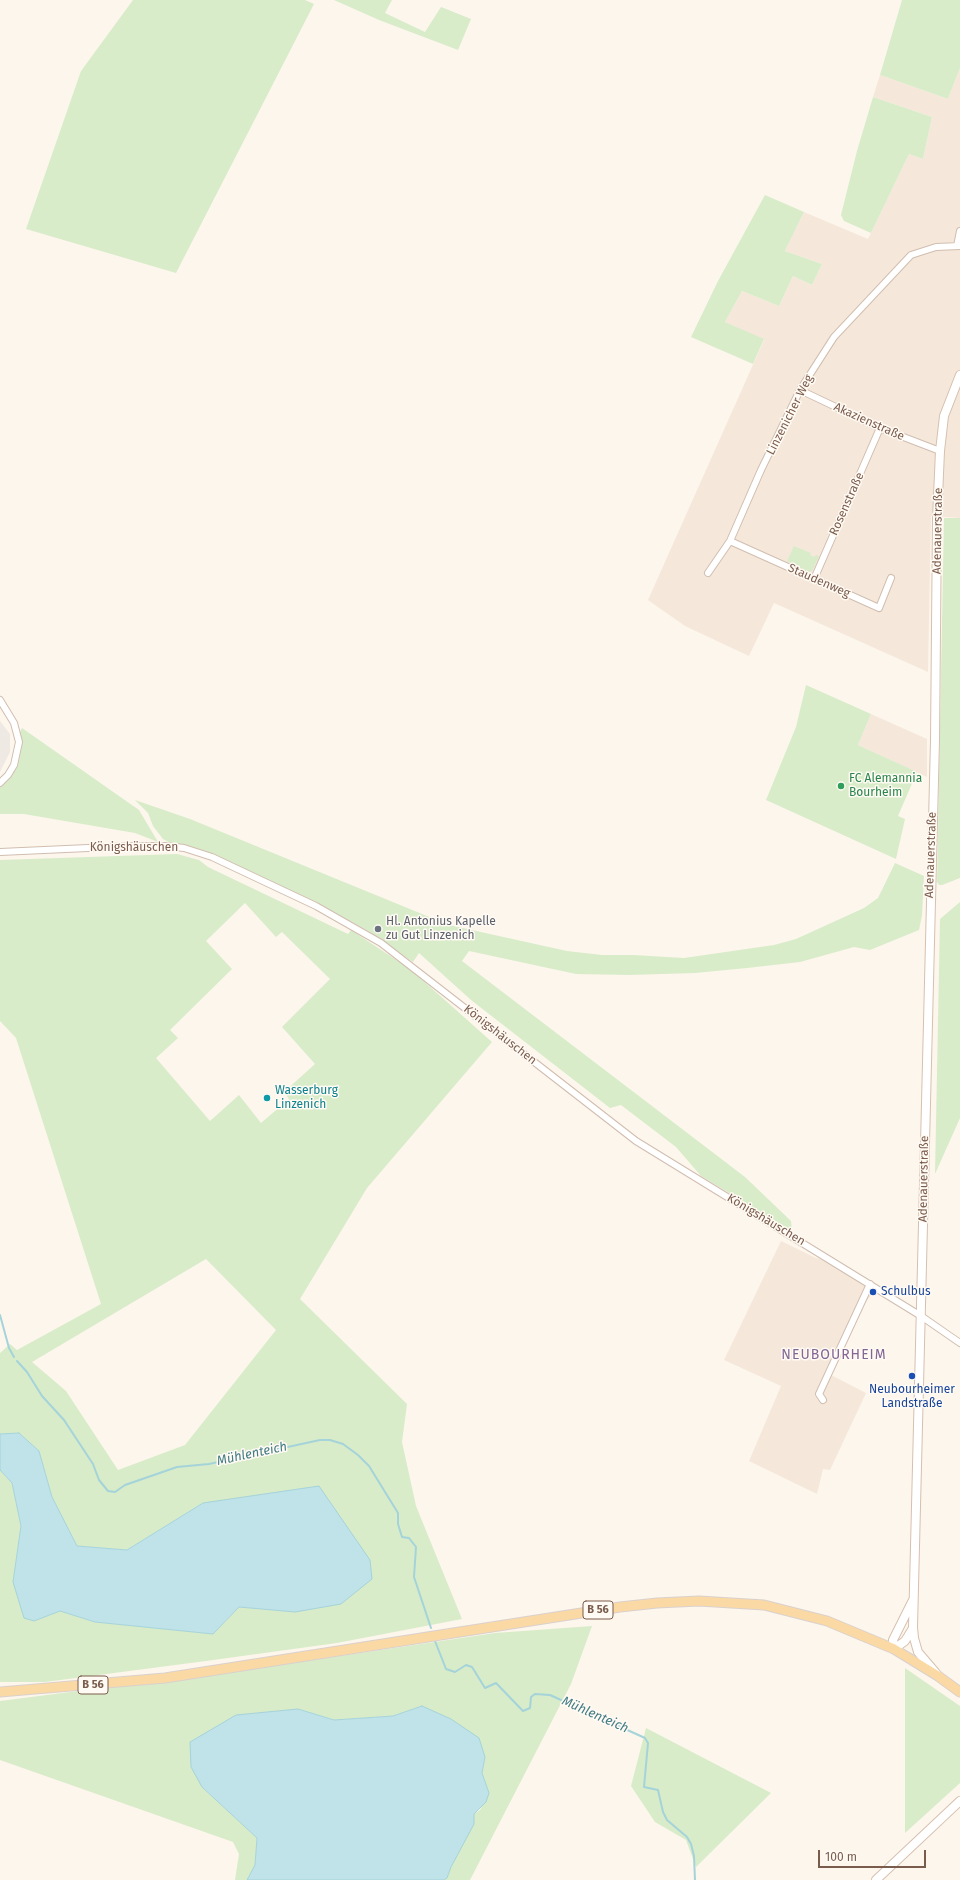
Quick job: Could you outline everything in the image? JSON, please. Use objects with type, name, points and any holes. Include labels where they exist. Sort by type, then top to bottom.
[{"type":"main road","name":"B 56","points":[[0,1692],[164,1678],[620,1607],[699,1601],[764,1605],[827,1621],[894,1649],[938,1676],[960,1692]]},
{"type":"main road","points":[[0,1686],[20,1691]]},
{"type":"street","points":[[958,246],[960,231]]},
{"type":"street","name":"Linzenicher Weg","points":[[708,573],[730,541],[761,470],[800,390],[834,337],[911,255],[936,247],[958,246]]},
{"type":"street","name":"Adenauerstraße","points":[[938,1676],[918,1652],[913,1627],[921,1339],[940,451],[944,416],[960,375]]},
{"type":"street","name":"Akazienstraße","points":[[800,390],[880,428],[940,451]]},
{"type":"street","name":"Rosenstraße","points":[[814,579],[880,428]]},
{"type":"street","name":"Staudenweg","points":[[730,541],[879,608],[891,578]]},
{"type":"street","points":[[0,700],[14,723],[19,742],[14,765],[8,775],[0,783]]},
{"type":"street","name":"Königshäuschen","points":[[0,852],[132,846],[166,846],[179,848],[212,857],[316,906],[381,943],[636,1141],[870,1284],[960,1343]]},
{"type":"street","points":[[823,1400],[820,1394],[870,1284]]},
{"type":"street","points":[[913,1627],[905,1641],[894,1649],[893,1640],[914,1598]]},
{"type":"street","points":[[876,1880],[960,1801]]},
{"type":"shaded area","points":[[960,68],[960,518],[931,516],[928,672],[774,603],[749,656],[685,626],[648,600],[764,340],[725,322],[742,291],[779,306],[793,276],[812,285],[822,264],[785,251],[804,212],[868,239],[909,154],[923,159],[932,117],[873,97],[880,75],[948,99]]},
{"type":"shaded area","points":[[871,714],[927,739],[927,777],[858,745]]},
{"type":"shaded area","points":[[0,721],[10,734],[10,752],[0,772]]},
{"type":"shaded area","points":[[781,1241],[816,1258],[826,1260],[864,1285],[873,1293],[865,1303],[831,1375],[866,1393],[830,1470],[823,1469],[817,1494],[749,1461],[781,1386],[724,1360]]},
{"type":"green space","points":[[133,0],[305,0],[314,4],[176,273],[26,229],[81,71]]},
{"type":"green space","points":[[334,0],[392,0],[385,13],[425,32],[441,7],[471,19],[458,50],[379,20]]},
{"type":"green space","points":[[902,0],[960,0],[960,68],[948,99],[880,75]]},
{"type":"green space","points":[[873,97],[932,117],[923,159],[909,154],[871,233],[844,221],[841,215],[857,151]]},
{"type":"green space","points":[[765,195],[804,212],[785,251],[822,264],[812,285],[793,276],[779,306],[742,291],[725,322],[764,339],[753,364],[691,337],[718,281]]},
{"type":"green space","points":[[944,518],[960,518],[960,878],[939,885],[937,882]]},
{"type":"green space","points":[[794,546],[811,553],[810,555],[814,557],[816,555],[819,556],[812,571],[808,572],[787,561]]},
{"type":"green space","name":"FC Alemannia Bourheim","points":[[806,685],[871,714],[858,745],[917,772],[898,816],[905,819],[896,859],[766,800],[796,727]]},
{"type":"green space","points":[[22,728],[139,810],[158,842],[135,833],[24,814],[0,814],[0,787],[8,778],[19,760],[21,748],[20,732]]},
{"type":"green space","points":[[135,800],[190,819],[449,925],[567,951],[602,955],[684,958],[774,945],[796,939],[864,908],[878,898],[895,863],[924,876],[922,915],[919,930],[870,950],[854,947],[800,962],[747,968],[695,973],[629,975],[576,974],[469,951],[462,961],[745,1177],[791,1221],[792,1231],[701,1176],[676,1147],[621,1105],[610,1108],[471,1000],[419,953],[413,962],[368,931],[323,906],[198,849],[172,844],[163,839],[153,826],[148,813]]},
{"type":"green space","points":[[177,854],[199,860],[208,867],[348,934],[351,930],[410,969],[492,1042],[367,1188],[300,1299],[407,1404],[402,1442],[416,1506],[462,1619],[337,1643],[206,1661],[45,1682],[0,1682],[0,1470],[12,1483],[21,1526],[13,1582],[34,1621],[60,1611],[95,1622],[213,1634],[239,1607],[295,1612],[203,1503],[127,1550],[77,1546],[52,1497],[39,1451],[19,1433],[0,1434],[0,1353],[10,1344],[17,1350],[101,1304],[16,1038],[0,1021],[0,860]],"holes":[[[245,903],[276,937],[282,932],[330,979],[282,1027],[315,1064],[284,1092],[289,1099],[261,1123],[239,1095],[210,1121],[156,1058],[178,1038],[170,1030],[232,969],[206,941]],[[206,1259],[276,1330],[185,1445],[118,1470],[66,1391],[32,1362]]]},
{"type":"green space","points":[[960,902],[960,1118],[935,1174],[940,919]]},
{"type":"green space","points":[[592,1626],[571,1684],[470,1880],[444,1880],[447,1878],[464,1842],[474,1814],[480,1810],[489,1793],[482,1773],[485,1757],[422,1706],[393,1716],[334,1720],[298,1709],[202,1787],[257,1838],[255,1865],[247,1880],[235,1880],[239,1854],[233,1842],[0,1760],[0,1701],[266,1667],[495,1633]]},
{"type":"green space","points":[[905,1668],[960,1706],[960,1783],[905,1833]]},
{"type":"green space","points":[[646,1728],[771,1793],[696,1867],[686,1840],[655,1822],[631,1786]]},
{"type":"water","points":[[19,1433],[39,1451],[52,1497],[77,1546],[127,1550],[203,1503],[319,1486],[370,1560],[372,1579],[341,1604],[295,1612],[239,1607],[213,1634],[95,1622],[60,1611],[34,1621],[24,1618],[13,1582],[21,1526],[12,1483],[0,1470],[0,1434]]},
{"type":"water","points":[[422,1706],[451,1719],[479,1738],[485,1757],[482,1773],[489,1793],[486,1802],[474,1814],[474,1824],[451,1867],[447,1878],[444,1880],[247,1880],[255,1865],[257,1838],[202,1787],[191,1767],[190,1742],[236,1715],[298,1709],[334,1720],[393,1716]]},
{"type":"waterway","name":"Mühlenteich","points":[[0,1315],[9,1348],[14,1357]]},
{"type":"waterway","name":"Mühlenteich","points":[[17,1361],[27,1372],[42,1396],[64,1420],[93,1464],[99,1480],[108,1491],[115,1492],[125,1485],[177,1467],[209,1464],[320,1440],[330,1440],[343,1444],[358,1455],[369,1466],[398,1513],[398,1524],[402,1537],[409,1538],[416,1547],[414,1577],[431,1628]]},
{"type":"waterway","name":"Mühlenteich","points":[[435,1641],[446,1669],[455,1672],[466,1665],[472,1667],[485,1688],[496,1683],[523,1711],[530,1708],[531,1697],[535,1694],[550,1695],[645,1738],[648,1743],[644,1787],[658,1790],[663,1812],[667,1820],[687,1837],[691,1844],[694,1856],[695,1880]]},
{"type":"place","name":"FC Alemannia Bourheim","points":[[841,786]]},
{"type":"place","name":"Hl. Antonius Kapelle zu Gut Linzenich","points":[[378,929]]},
{"type":"place","name":"Wasserburg Linzenich","points":[[267,1098]]},
{"type":"place","name":"Schulbus","points":[[873,1292]]},
{"type":"place","name":"Neubourheimer Landstraße","points":[[912,1376]]},
{"type":"district","name":"NEUBOURHEIM","points":[[834,1355]]}]
